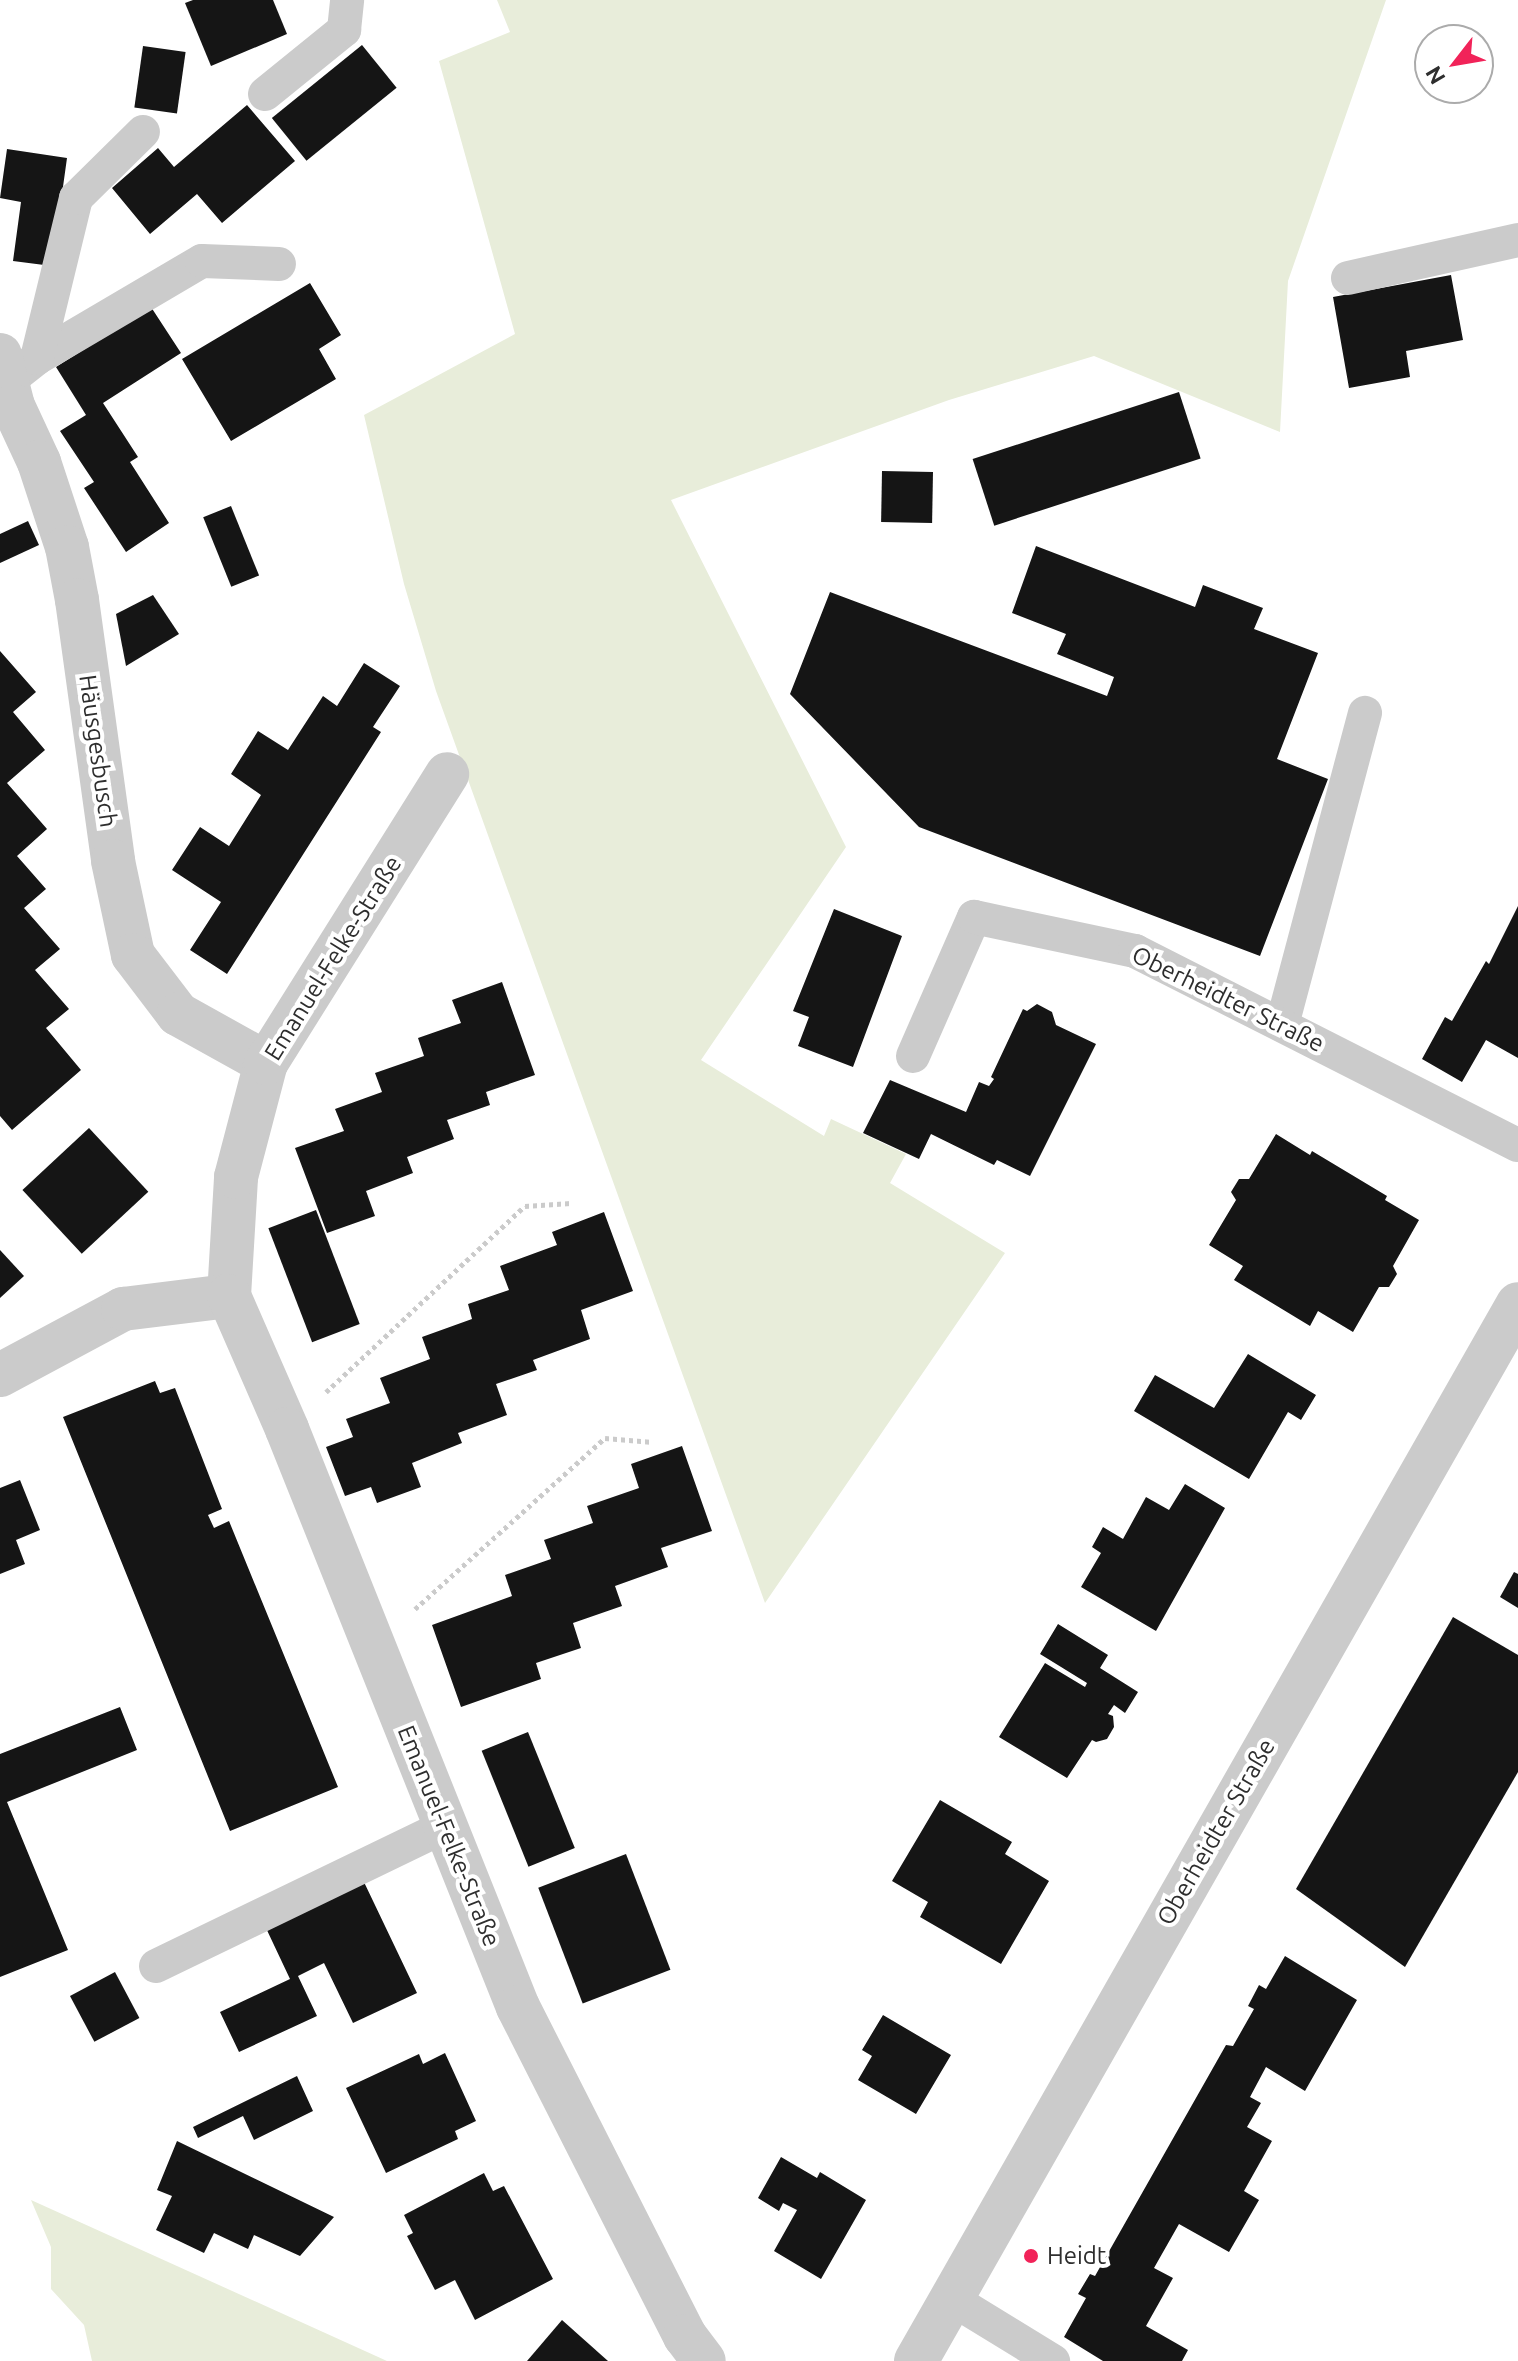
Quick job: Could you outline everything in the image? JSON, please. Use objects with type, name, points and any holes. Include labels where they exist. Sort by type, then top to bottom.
[{"type":"street","name":"Häusgesbusch","points":[[12,386],[67,547],[113,861],[133,955],[178,1014],[266,1063]]},
{"type":"street","name":"Emanuel-Felke-Straße","points":[[447,774],[266,1063],[236,1177],[229,1296],[287,1429],[518,2007],[685,2336],[704,2361]]},
{"type":"street","points":[[0,1375],[123,1309],[229,1296]]},
{"type":"street","name":"Oberheidter Straße","points":[[916,2361],[1518,1304]]},
{"type":"lane","points":[[265,94],[344,30],[347,0]]},
{"type":"lane","points":[[12,386],[76,198],[143,132]]},
{"type":"lane","points":[[1348,278],[1518,240]]},
{"type":"lane","points":[[12,386],[202,261],[279,264]]},
{"type":"lane","points":[[1282,1025],[1365,713]]},
{"type":"lane","name":"Oberheidter Straße","points":[[913,1056],[974,917],[1135,951],[1518,1145]]},
{"type":"lane","points":[[156,1966],[444,1827]]},
{"type":"lane","points":[[950,2298],[1053,2361]]},
{"type":"path","points":[[287,1429],[525,1206],[571,1203]]},
{"type":"path","points":[[374,1646],[605,1438],[653,1442]]},
{"type":"green space","points":[[497,0],[1386,0],[1288,281],[1280,432],[1094,356],[949,400],[671,500],[846,847],[701,1060],[824,1136],[831,1119],[906,1154],[890,1183],[1005,1253],[765,1603],[436,691],[404,584],[364,415],[515,334],[439,61],[510,32]]},
{"type":"green space","points":[[31,2200],[387,2361],[92,2361],[84,2325],[51,2289],[51,2247]]},
{"type":"building","points":[[193,0],[273,0],[287,34],[211,66],[185,3]]},
{"type":"building","points":[[362,45],[397,88],[306,161],[272,118]]},
{"type":"building","points":[[143,46],[186,52],[177,113],[134,107]]},
{"type":"building","points":[[247,105],[295,161],[222,223],[197,194],[150,234],[112,188],[158,148],[174,167]]},
{"type":"building","points":[[7,149],[67,158],[52,266],[13,261],[21,202],[0,198]]},
{"type":"building","points":[[1451,275],[1463,340],[1406,351],[1410,377],[1349,388],[1333,297]]},
{"type":"building","points":[[310,283],[341,335],[319,349],[336,379],[231,441],[182,359]]},
{"type":"building","points":[[151,307],[181,353],[103,403],[138,457],[130,462],[169,523],[126,552],[84,488],[94,482],[60,431],[86,415],[56,367]]},
{"type":"building","points":[[1179,392],[1201,459],[994,526],[973,459]]},
{"type":"building","points":[[882,471],[933,472],[932,523],[881,522]]},
{"type":"building","points":[[231,506],[259,576],[231,587],[203,517]]},
{"type":"building","points":[[28,521],[39,545],[0,563],[0,534]]},
{"type":"building","points":[[1036,546],[1195,607],[1203,585],[1263,608],[1254,629],[1318,653],[1277,759],[1328,779],[1260,956],[919,827],[790,694],[830,592],[1107,696],[1114,677],[1057,654],[1066,634],[1012,613]]},
{"type":"building","points":[[153,595],[179,634],[126,666],[116,614]]},
{"type":"building","points":[[0,651],[36,692],[13,712],[45,750],[7,783],[47,829],[17,856],[46,889],[24,908],[60,949],[35,970],[69,1009],[46,1028],[81,1070],[12,1130],[0,1116]]},
{"type":"building","points":[[364,663],[400,686],[373,727],[381,732],[227,974],[190,950],[221,902],[172,870],[200,827],[229,846],[261,795],[231,774],[258,731],[288,750],[323,696],[337,706]]},
{"type":"building","points":[[1518,906],[1518,1058],[1486,1040],[1462,1082],[1422,1059],[1445,1017],[1452,1021],[1486,961],[1489,964]]},
{"type":"building","points":[[834,909],[902,936],[853,1067],[798,1046],[809,1017],[793,1011]]},
{"type":"building","points":[[502,982],[535,1075],[486,1092],[490,1105],[447,1120],[454,1139],[407,1157],[413,1173],[366,1191],[375,1216],[327,1233],[295,1148],[344,1131],[335,1109],[382,1092],[375,1073],[424,1056],[418,1038],[461,1023],[452,1000]]},
{"type":"building","points":[[1037,1004],[1052,1012],[1056,1025],[1096,1044],[1030,1176],[997,1160],[994,1165],[931,1134],[919,1159],[863,1133],[890,1080],[966,1112],[979,1082],[989,1086],[994,1079],[991,1077],[1023,1009],[1027,1011]]},
{"type":"building","points":[[89,1128],[148,1192],[82,1254],[22,1190]]},
{"type":"building","points":[[1276,1134],[1310,1155],[1312,1151],[1387,1196],[1385,1200],[1419,1220],[1393,1266],[1397,1274],[1389,1287],[1379,1287],[1353,1332],[1318,1311],[1310,1326],[1234,1280],[1243,1266],[1209,1245],[1236,1200],[1231,1192],[1239,1179],[1249,1179]]},
{"type":"building","points":[[316,1210],[360,1324],[312,1342],[268,1228]]},
{"type":"building","points":[[604,1212],[633,1291],[581,1310],[590,1339],[533,1360],[537,1370],[496,1384],[507,1415],[458,1433],[462,1443],[412,1463],[421,1487],[377,1503],[371,1487],[345,1496],[326,1447],[353,1437],[346,1419],[390,1403],[380,1378],[430,1359],[422,1337],[472,1319],[468,1304],[509,1290],[500,1266],[557,1245],[552,1232]]},
{"type":"building","points":[[0,1250],[24,1276],[0,1298]]},
{"type":"building","points":[[1248,1354],[1316,1395],[1301,1420],[1288,1412],[1249,1479],[1134,1411],[1155,1375],[1214,1408]]},
{"type":"building","points":[[155,1381],[160,1393],[175,1388],[222,1509],[208,1515],[214,1528],[229,1521],[338,1787],[230,1831],[63,1417]]},
{"type":"building","points":[[682,1446],[712,1531],[661,1548],[668,1567],[615,1586],[622,1606],[573,1623],[581,1648],[536,1663],[541,1679],[461,1707],[432,1625],[512,1596],[505,1575],[551,1559],[544,1540],[593,1523],[587,1506],[639,1488],[631,1464]]},
{"type":"building","points":[[20,1480],[40,1530],[16,1540],[25,1564],[0,1574],[0,1488]]},
{"type":"building","points":[[1185,1484],[1225,1508],[1156,1631],[1081,1587],[1101,1553],[1092,1547],[1103,1527],[1123,1539],[1146,1497],[1169,1510]]},
{"type":"building","points":[[1514,1572],[1518,1574],[1518,1608],[1500,1597]]},
{"type":"building","points":[[1453,1617],[1518,1655],[1518,1772],[1405,1967],[1296,1889]]},
{"type":"building","points":[[1058,1624],[1108,1655],[1100,1668],[1138,1692],[1125,1713],[1114,1705],[1108,1714],[1113,1716],[1114,1727],[1107,1739],[1092,1740],[1067,1778],[999,1737],[1045,1663],[1085,1687],[1087,1683],[1040,1654]]},
{"type":"building","points":[[120,1707],[137,1750],[7,1802],[68,1950],[0,1977],[0,1754]]},
{"type":"building","points":[[528,1732],[575,1848],[528,1867],[482,1751]]},
{"type":"building","points":[[940,1800],[1012,1842],[1005,1854],[1049,1881],[1001,1964],[920,1917],[928,1902],[892,1881]]},
{"type":"building","points":[[626,1854],[670,1970],[583,2003],[538,1888]]},
{"type":"building","points":[[363,1880],[417,1993],[353,2023],[324,1963],[298,1976],[317,2016],[239,2052],[220,2012],[290,1979],[265,1926]]},
{"type":"building","points":[[1285,1956],[1357,2000],[1305,2091],[1266,2067],[1250,2097],[1261,2103],[1247,2127],[1272,2141],[1244,2191],[1259,2200],[1229,2252],[1179,2224],[1154,2268],[1173,2278],[1146,2326],[1188,2350],[1182,2361],[1103,2361],[1064,2337],[1086,2298],[1078,2294],[1090,2274],[1095,2276],[1226,2045],[1233,2046],[1254,2009],[1248,2006],[1259,1985],[1266,1989]]},
{"type":"building","points":[[115,1972],[139,2018],[94,2042],[70,1996]]},
{"type":"building","points":[[883,2015],[951,2055],[916,2114],[858,2080],[872,2056],[862,2050]]},
{"type":"building","points":[[445,2053],[476,2121],[455,2131],[458,2139],[386,2173],[346,2088],[419,2054],[423,2064]]},
{"type":"building","points":[[297,2076],[313,2111],[254,2140],[243,2116],[198,2138],[193,2127]]},
{"type":"building","points":[[177,2141],[334,2217],[300,2256],[254,2235],[248,2249],[214,2233],[204,2253],[156,2230],[172,2196],[157,2190]]},
{"type":"building","points":[[781,2157],[817,2178],[820,2172],[866,2200],[821,2279],[774,2251],[797,2210],[783,2203],[779,2211],[758,2198]]},
{"type":"building","points":[[484,2173],[493,2191],[504,2186],[553,2279],[475,2320],[455,2280],[435,2290],[407,2236],[413,2233],[404,2215]]},
{"type":"building","points":[[562,2320],[608,2361],[527,2361]]},
{"type":"place","name":"Heidt","points":[[1031,2256]]}]
